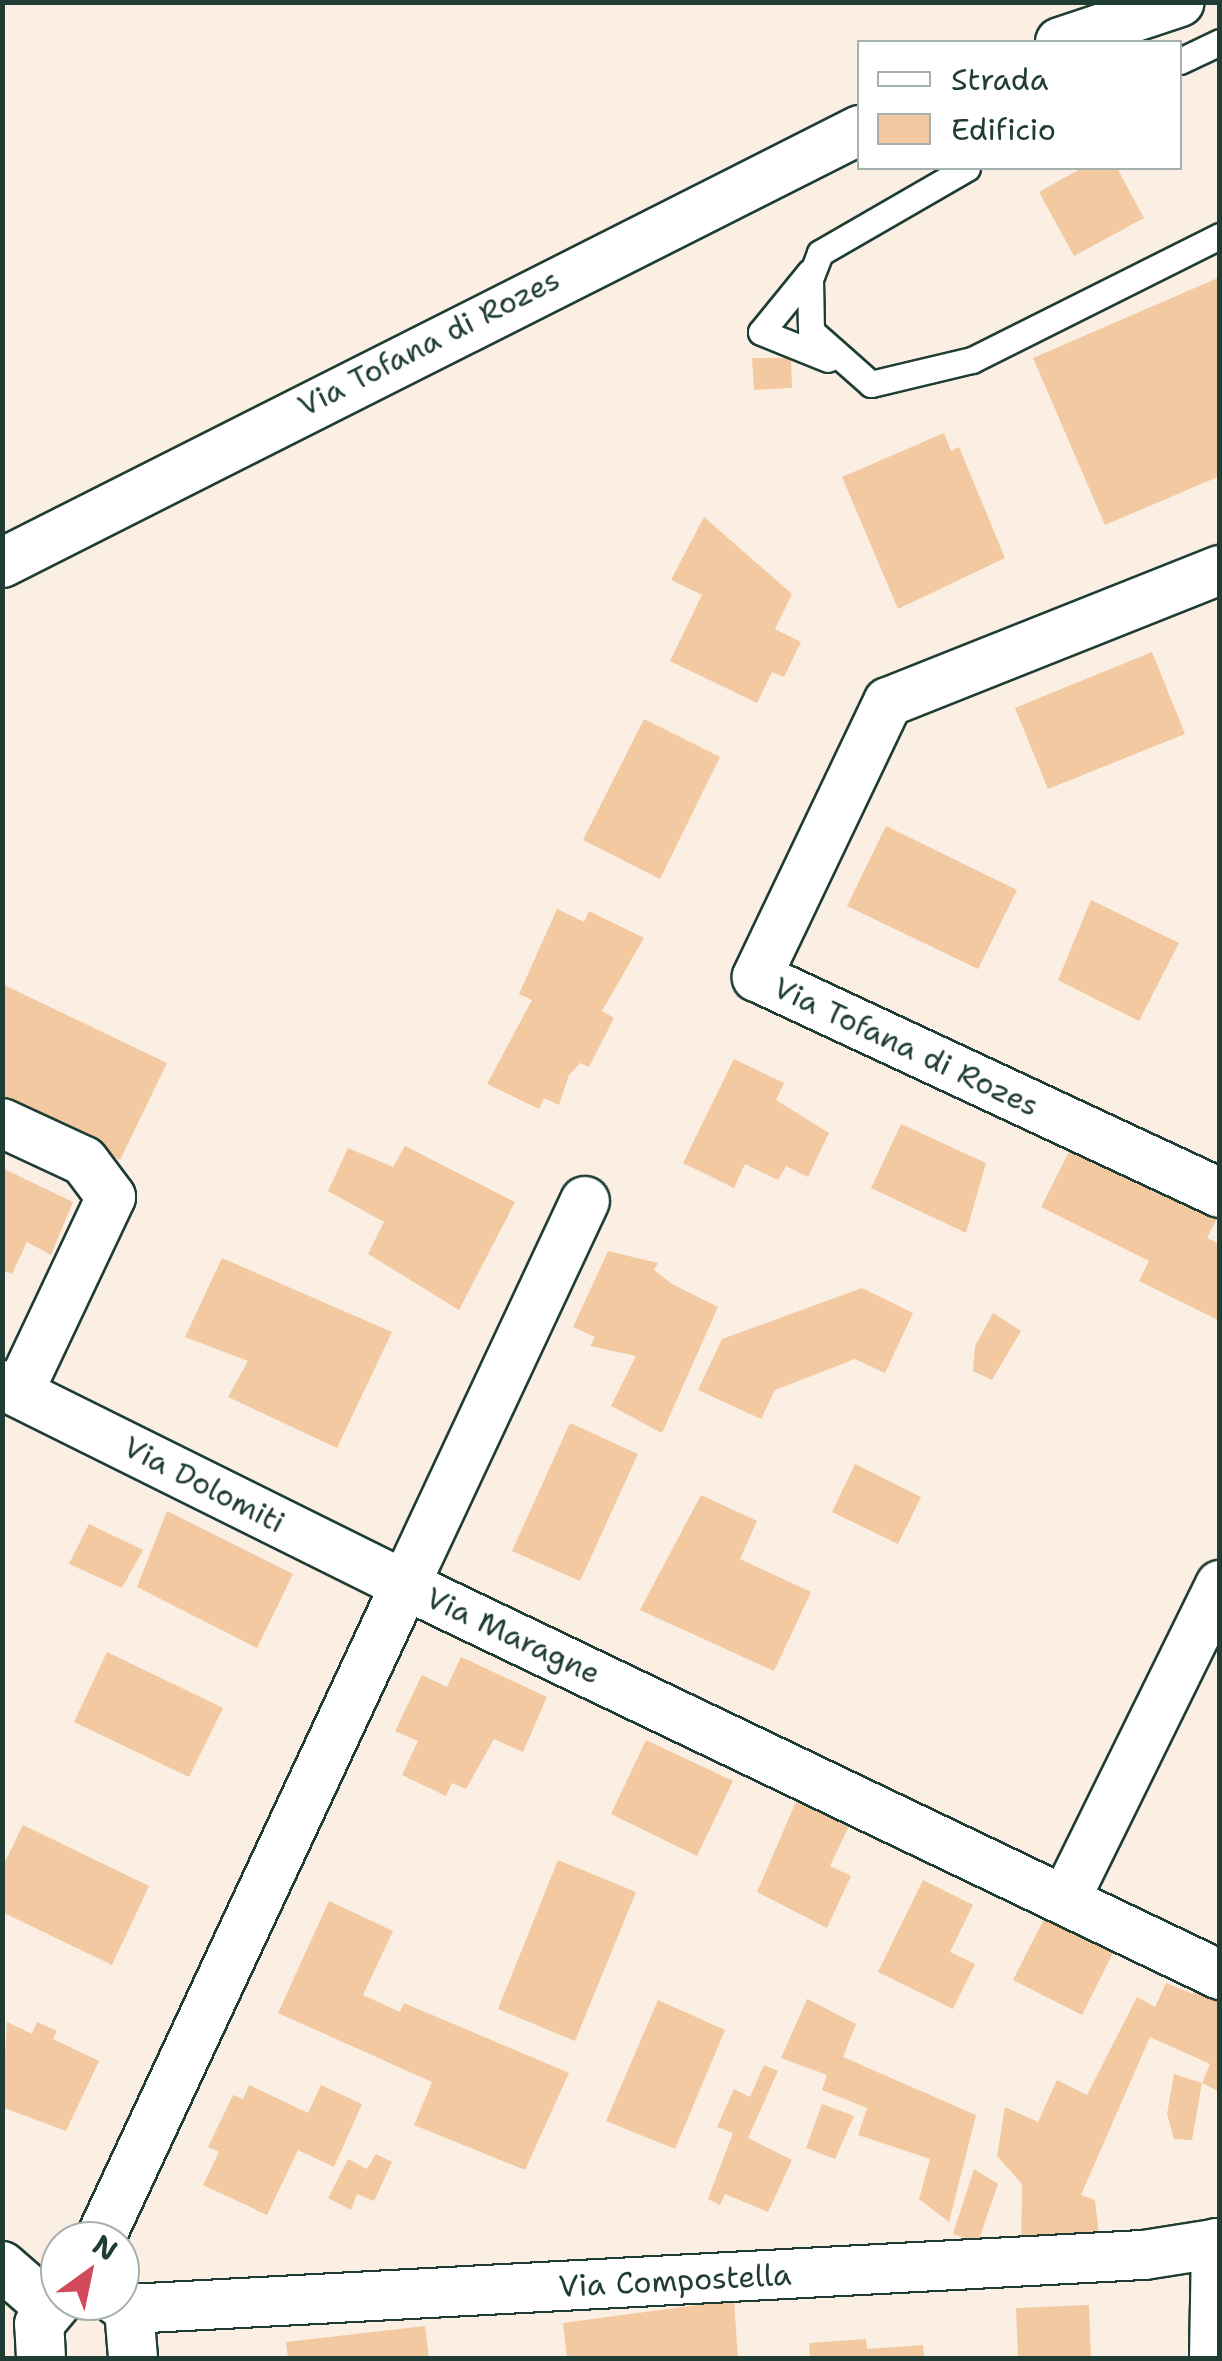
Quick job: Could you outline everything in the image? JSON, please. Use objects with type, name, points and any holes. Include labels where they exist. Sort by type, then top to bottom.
[{"type":"street","points":[[1066,40],[1180,2]]},
{"type":"street","name":"Via Tofana di Rozes","points":[[2,562],[857,132]]},
{"type":"street","name":"Via Tofana di Rozes","points":[[1220,570],[888,702],[757,977],[1220,1192]]},
{"type":"street","points":[[2,1123],[84,1161],[111,1197],[11,1389]]},
{"type":"street","points":[[405,1585],[585,1202]]},
{"type":"street","name":"Via Dolomiti","points":[[11,1389],[405,1585]]},
{"type":"street","name":"Via Maragne","points":[[108,2221],[405,1585],[1220,1975]]},
{"type":"street","points":[[1066,1898],[1220,1585]]},
{"type":"street","points":[[1214,2358],[1218,2243]]},
{"type":"street","name":"Via Compostella","points":[[140,2304],[1124,2256],[1218,2243]]},
{"type":"street","points":[[2,2266],[40,2293]]},
{"type":"street","points":[[41,2321],[41,2358]]},
{"type":"street","points":[[126,2321],[133,2358]]},
{"type":"lane","points":[[1182,59],[1220,42]]},
{"type":"lane","points":[[963,170],[847,232],[761,332],[871,384],[972,360],[1220,236]]},
{"type":"lane","points":[[816,264],[811,331],[850,372]]},
{"type":"building","points":[[1078,170],[1118,170],[1144,218],[1074,256],[1039,192]]},
{"type":"building","points":[[1220,277],[1220,476],[1105,525],[1033,358]]},
{"type":"building","points":[[752,358],[791,358],[792,388],[754,390]]},
{"type":"building","points":[[944,433],[951,451],[959,447],[1005,558],[898,609],[842,477]]},
{"type":"building","points":[[704,517],[792,594],[775,629],[801,642],[784,677],[772,672],[757,703],[670,661],[702,595],[671,580]]},
{"type":"building","points":[[1152,652],[1185,734],[1048,789],[1015,708]]},
{"type":"building","points":[[644,719],[720,757],[660,879],[583,840]]},
{"type":"building","points":[[886,826],[1017,890],[978,969],[847,906]]},
{"type":"building","points":[[1091,900],[1179,943],[1139,1021],[1058,980]]},
{"type":"building","points":[[557,909],[584,922],[589,911],[644,938],[602,1011],[614,1018],[589,1067],[580,1063],[569,1075],[559,1105],[544,1098],[539,1109],[487,1084],[532,1000],[519,994]]},
{"type":"building","points":[[2,984],[167,1063],[120,1160],[2,1105]]},
{"type":"building","points":[[734,1059],[784,1083],[776,1100],[829,1133],[808,1177],[786,1166],[778,1180],[745,1164],[734,1188],[683,1163]]},
{"type":"building","points":[[901,1124],[986,1163],[966,1233],[871,1188]]},
{"type":"building","points":[[1076,1138],[1220,1213],[1207,1238],[1220,1244],[1220,1321],[1139,1281],[1149,1261],[1041,1207]]},
{"type":"building","points":[[405,1146],[515,1202],[459,1310],[368,1254],[384,1222],[328,1191],[348,1148],[393,1167]]},
{"type":"building","points":[[2,1168],[73,1202],[51,1255],[27,1242],[12,1274],[2,1270]]},
{"type":"building","points":[[608,1251],[658,1263],[654,1270],[672,1284],[718,1307],[662,1433],[611,1406],[636,1356],[590,1346],[595,1337],[573,1327]]},
{"type":"building","points":[[222,1258],[392,1332],[337,1448],[228,1397],[248,1361],[185,1337]]},
{"type":"building","points":[[862,1288],[913,1313],[885,1373],[855,1359],[775,1390],[761,1419],[698,1390],[722,1339]]},
{"type":"building","points":[[993,1313],[1021,1331],[992,1380],[973,1371],[975,1346]]},
{"type":"building","points":[[570,1423],[638,1454],[580,1581],[512,1551]]},
{"type":"building","points":[[855,1464],[921,1497],[898,1544],[832,1512]]},
{"type":"building","points":[[701,1495],[757,1521],[740,1559],[811,1592],[774,1671],[640,1610]]},
{"type":"building","points":[[167,1511],[293,1574],[257,1648],[137,1587]]},
{"type":"building","points":[[89,1524],[143,1550],[122,1588],[69,1564]]},
{"type":"building","points":[[107,1652],[223,1708],[189,1777],[74,1722]]},
{"type":"building","points":[[461,1657],[547,1697],[523,1752],[494,1739],[466,1789],[452,1783],[446,1796],[402,1775],[418,1741],[395,1731],[422,1675],[447,1687]]},
{"type":"building","points":[[646,1740],[733,1781],[697,1856],[611,1814]]},
{"type":"building","points":[[798,1797],[851,1822],[830,1866],[851,1876],[827,1928],[757,1892]]},
{"type":"building","points":[[23,1825],[149,1886],[112,1965],[2,1912],[2,1868]]},
{"type":"building","points":[[558,1860],[636,1892],[575,2041],[498,2009]]},
{"type":"building","points":[[923,1880],[973,1905],[950,1952],[975,1964],[953,2009],[878,1972]]},
{"type":"building","points":[[329,1901],[393,1931],[363,1995],[400,2012],[404,2003],[569,2073],[525,2170],[414,2125],[432,2082],[278,2013]]},
{"type":"building","points":[[1048,1911],[1117,1945],[1082,2015],[1013,1980]]},
{"type":"building","points":[[1200,1977],[1220,1987],[1220,2092],[1202,2083],[1210,2064],[1150,2037],[1081,2195],[1095,2200],[1101,2252],[1021,2257],[1022,2184],[997,2156],[1005,2107],[1038,2122],[1057,2080],[1087,2095],[1137,1997],[1155,2007],[1166,1983],[1193,1994]]},
{"type":"building","points":[[807,1999],[856,2024],[843,2057],[976,2115],[949,2222],[919,2199],[930,2159],[858,2135],[867,2108],[822,2090],[827,2075],[781,2058]]},
{"type":"building","points":[[658,2000],[725,2030],[675,2149],[606,2121]]},
{"type":"building","points":[[7,2022],[32,2034],[37,2022],[57,2031],[53,2039],[99,2061],[66,2131],[2,2107]]},
{"type":"building","points":[[764,2065],[778,2071],[748,2138],[792,2160],[768,2212],[725,2194],[720,2205],[708,2199],[733,2133],[717,2127],[734,2089],[750,2097]]},
{"type":"building","points":[[1174,2074],[1202,2083],[1192,2140],[1174,2139],[1167,2114]]},
{"type":"building","points":[[249,2085],[308,2113],[321,2085],[362,2104],[334,2167],[298,2150],[267,2215],[203,2185],[219,2152],[208,2147],[233,2095],[243,2099]]},
{"type":"building","points":[[822,2104],[854,2116],[835,2159],[806,2148]]},
{"type":"building","points":[[376,2154],[392,2162],[374,2201],[357,2194],[351,2210],[328,2198],[348,2159],[367,2169]]},
{"type":"building","points":[[974,2169],[998,2184],[978,2242],[953,2234]]},
{"type":"building","points":[[734,2300],[738,2358],[567,2358],[563,2323]]},
{"type":"building","points":[[1089,2305],[1091,2358],[1018,2358],[1016,2308]]},
{"type":"building","points":[[425,2326],[429,2358],[288,2358],[286,2342]]},
{"type":"building","points":[[866,2339],[867,2349],[923,2345],[924,2358],[810,2358],[809,2343]]}]
